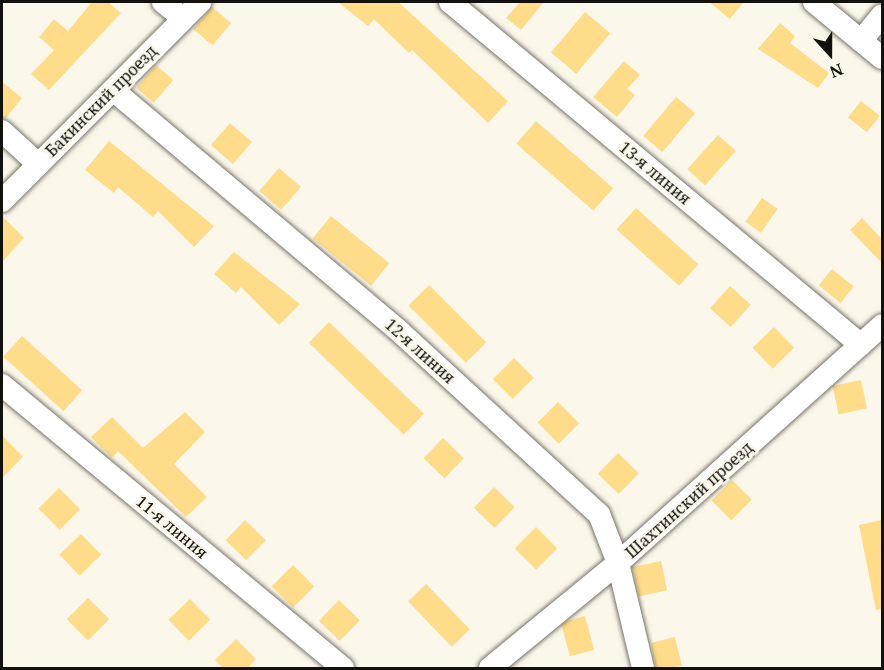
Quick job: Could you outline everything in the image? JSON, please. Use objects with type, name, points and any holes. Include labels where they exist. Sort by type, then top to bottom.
[{"type":"street","points":[[163,2],[183,18]]},
{"type":"street","name":"Бакинский проезд","points":[[2,201],[200,2]]},
{"type":"street","name":"13-я линия","points":[[450,2],[861,345]]},
{"type":"street","points":[[814,2],[882,58]]},
{"type":"street","points":[[861,41],[882,15]]},
{"type":"street","name":"12-я линия","points":[[112,90],[399,331],[599,514],[618,563],[643,669]]},
{"type":"street","points":[[2,131],[38,164]]},
{"type":"street","name":"Шахтинский проезд","points":[[490,669],[618,563],[882,326]]},
{"type":"street","name":"11-я линия","points":[[2,385],[343,669]]},
{"type":"building","points":[[92,2],[108,2],[121,13],[49,90],[31,74],[54,50],[39,37],[54,19],[68,31]]},
{"type":"building","points":[[338,2],[398,2],[508,101],[488,123],[412,50],[409,53],[374,19],[368,26]]},
{"type":"building","points":[[520,2],[544,2],[521,30],[506,18]]},
{"type":"building","points":[[709,2],[744,2],[730,19]]},
{"type":"building","points":[[212,7],[231,23],[213,45],[193,29]]},
{"type":"building","points":[[585,12],[610,33],[576,74],[551,53]]},
{"type":"building","points":[[780,23],[795,36],[790,43],[829,73],[818,88],[758,49]]},
{"type":"building","points":[[624,61],[640,75],[627,89],[635,95],[617,117],[593,97]]},
{"type":"building","points":[[156,65],[173,80],[154,103],[136,88]]},
{"type":"building","points":[[2,82],[22,98],[6,118],[2,118]]},
{"type":"building","points":[[676,97],[695,113],[662,152],[643,136]]},
{"type":"building","points":[[861,101],[880,116],[867,132],[848,118]]},
{"type":"building","points":[[536,121],[613,188],[593,211],[516,144]]},
{"type":"building","points":[[230,123],[252,142],[233,164],[211,145]]},
{"type":"building","points":[[718,135],[736,151],[705,185],[687,169]]},
{"type":"building","points":[[109,141],[214,226],[194,247],[158,211],[153,217],[118,187],[114,193],[85,170]]},
{"type":"building","points":[[279,168],[301,187],[281,210],[259,191]]},
{"type":"building","points":[[762,198],[778,209],[761,233],[745,222]]},
{"type":"building","points":[[636,208],[698,264],[679,286],[617,230]]},
{"type":"building","points":[[2,216],[24,238],[2,262]]},
{"type":"building","points":[[331,216],[389,263],[371,286],[313,239]]},
{"type":"building","points":[[862,218],[882,239],[882,263],[850,230]]},
{"type":"building","points":[[234,252],[300,304],[279,325],[241,287],[236,293],[214,274]]},
{"type":"building","points":[[832,269],[854,287],[841,303],[819,285]]},
{"type":"building","points":[[429,285],[486,342],[466,363],[408,306]]},
{"type":"building","points":[[730,286],[751,305],[731,327],[710,308]]},
{"type":"building","points":[[329,322],[424,414],[404,435],[309,343]]},
{"type":"building","points":[[774,327],[794,348],[773,369],[752,348]]},
{"type":"building","points":[[22,336],[82,390],[63,411],[3,357]]},
{"type":"building","points":[[514,358],[534,378],[513,399],[493,379]]},
{"type":"building","points":[[861,380],[867,408],[839,414],[833,386]]},
{"type":"building","points":[[558,402],[579,423],[559,444],[537,423]]},
{"type":"building","points":[[185,412],[205,432],[174,464],[207,497],[186,517],[118,451],[112,458],[91,437],[112,417],[143,448]]},
{"type":"building","points":[[2,435],[23,457],[2,478]]},
{"type":"building","points":[[443,438],[464,458],[444,478],[424,458]]},
{"type":"building","points":[[618,453],[639,473],[619,494],[598,474]]},
{"type":"building","points":[[732,480],[752,500],[731,520],[711,501]]},
{"type":"building","points":[[494,487],[515,507],[495,528],[474,508]]},
{"type":"building","points":[[59,488],[80,509],[60,530],[38,509]]},
{"type":"building","points":[[245,520],[266,540],[246,560],[226,540]]},
{"type":"building","points":[[882,520],[882,609],[876,610],[859,525]]},
{"type":"building","points":[[536,527],[557,548],[536,569],[515,548]]},
{"type":"building","points":[[81,534],[101,555],[80,576],[59,555]]},
{"type":"building","points":[[661,561],[667,590],[639,596],[633,567]]},
{"type":"building","points":[[293,565],[314,586],[293,607],[272,586]]},
{"type":"building","points":[[426,584],[470,629],[452,647],[408,601]]},
{"type":"building","points":[[88,598],[109,619],[88,640],[67,619]]},
{"type":"building","points":[[190,599],[210,620],[189,641],[168,620]]},
{"type":"building","points":[[339,600],[360,620],[340,641],[319,621]]},
{"type":"building","points":[[585,616],[594,650],[570,656],[561,622]]},
{"type":"building","points":[[675,637],[682,666],[656,669],[651,643]]},
{"type":"building","points":[[236,639],[256,659],[247,669],[224,669],[215,660]]}]
